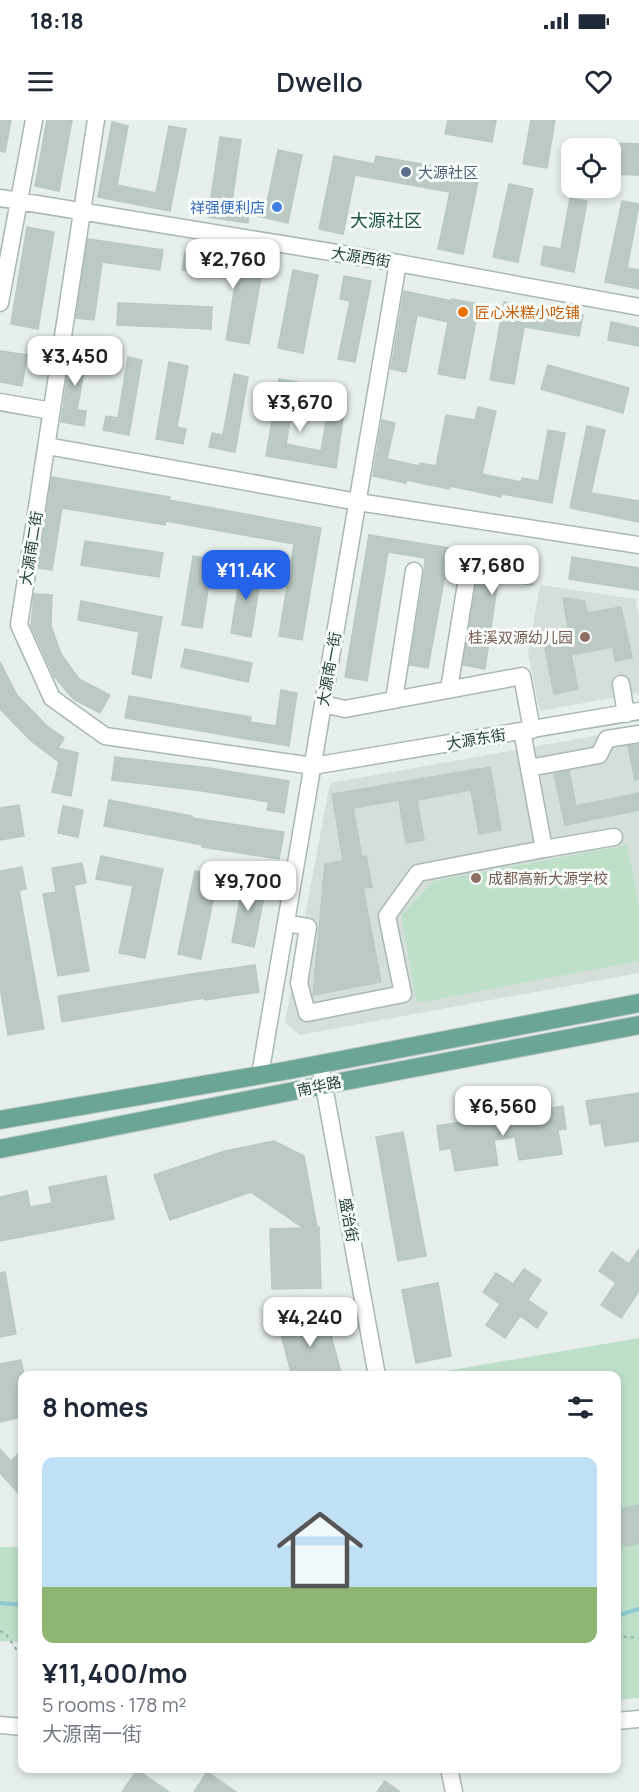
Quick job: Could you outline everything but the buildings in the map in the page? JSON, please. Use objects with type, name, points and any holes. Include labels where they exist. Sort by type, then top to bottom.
[{"type":"main road","name":"南华路","points":[[0,1120],[260,1075],[639,1003]]},
{"type":"main road","name":"南华路","points":[[0,1149],[639,1025]]},
{"type":"street","points":[[0,303],[34,120]]},
{"type":"street","name":"大源南二街","points":[[96,120],[19,625],[52,698],[105,736],[313,766]]},
{"type":"street","name":"大源西街","points":[[0,198],[398,263],[639,307]]},
{"type":"street","name":"大源南一街","points":[[260,1075],[398,263]]},
{"type":"street","points":[[0,402],[52,411]]},
{"type":"street","points":[[46,446],[357,502],[639,545]]},
{"type":"street","points":[[394,700],[414,572]]},
{"type":"street","points":[[449,689],[467,578]]},
{"type":"street","points":[[323,704],[345,709],[522,676],[529,768],[544,849]]},
{"type":"street","points":[[621,684],[633,713]]},
{"type":"street","name":"大源东街","points":[[313,766],[633,713]]},
{"type":"street","points":[[529,768],[599,756],[607,739],[639,734]]},
{"type":"street","points":[[286,923],[308,927],[299,983],[307,1013],[403,994],[387,916],[418,873],[614,837]]},
{"type":"street","name":"盛治街","points":[[320,1064],[376,1371]]},
{"type":"street","points":[[621,1721],[639,1719]]},
{"type":"street","points":[[0,1725],[18,1727]]},
{"type":"street","points":[[451,1773],[454,1792]]},
{"type":"path","points":[[0,1631],[6,1634],[18,1652]]},
{"type":"path","points":[[621,1636],[639,1638]]},
{"type":"shaded area","name":"桂溪双源幼儿园","points":[[540,585],[636,599],[639,619],[639,693],[540,711],[528,654]]},
{"type":"shaded area","name":"成都高新大源学校","points":[[639,728],[639,973],[299,1035],[285,1022],[330,783]]},
{"type":"green space","points":[[627,845],[639,905],[639,961],[417,1003],[401,915],[434,881]]},
{"type":"green space","points":[[639,1338],[639,1698],[621,1700],[621,1371],[446,1371]]},
{"type":"green space","points":[[0,1547],[18,1547],[18,1642],[0,1641]]},
{"type":"waterway","points":[[0,1603],[18,1605]]},
{"type":"waterway","points":[[621,1614],[639,1609]]},
{"type":"place","name":"大源社区","points":[[406,172]]},
{"type":"place","name":"祥强便利店","points":[[277,207]]},
{"type":"place","name":"匠心米糕小吃铺","points":[[463,312]]},
{"type":"place","name":"桂溪双源幼儿园","points":[[585,637]]},
{"type":"place","name":"成都高新大源学校","points":[[476,878]]},
{"type":"district","name":"大源社区","points":[[386,220]]}]
